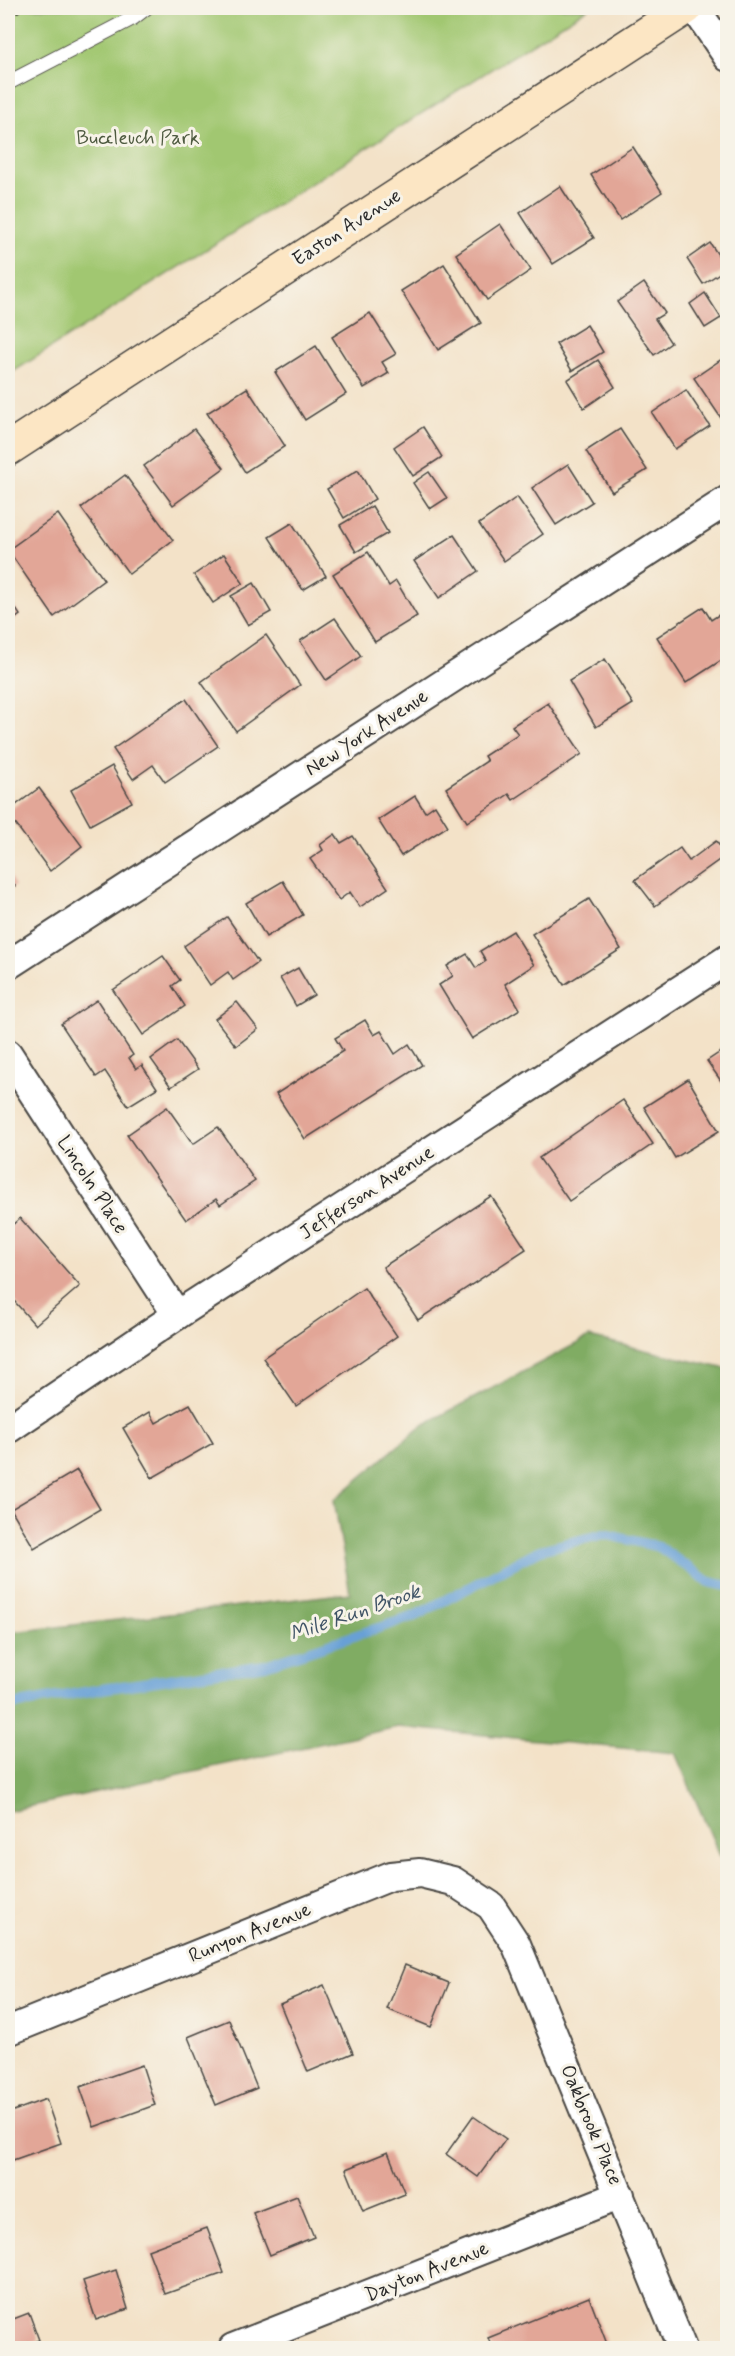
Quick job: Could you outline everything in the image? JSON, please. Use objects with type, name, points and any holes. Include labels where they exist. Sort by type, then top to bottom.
[{"type":"street","name":"Easton Avenue","points":[[8,449],[686,8]]},
{"type":"street","points":[[695,8],[728,57]]},
{"type":"street","name":"New York Avenue","points":[[8,965],[728,500]]},
{"type":"street","name":"Jefferson Avenue","points":[[8,1429],[177,1316],[728,959]]},
{"type":"street","name":"Lincoln Place","points":[[8,1054],[177,1316]]},
{"type":"street","name":"Runyon Avenue","points":[[8,2031],[391,1876],[420,1873],[453,1881],[491,1906]]},
{"type":"street","name":"Oakbrook Place","points":[[491,1906],[516,1944],[682,2349]]},
{"type":"street","name":"Dayton Avenue","points":[[233,2349],[620,2196]]},
{"type":"lane","points":[[8,83],[133,18],[146,8]]},
{"type":"path","points":[[8,17],[22,8]]},
{"type":"green space","name":"Buccleuch Park","points":[[8,8],[588,8],[8,375]]},
{"type":"green space","points":[[589,1337],[727,1369],[727,1872],[675,1753],[398,1727],[8,1811],[8,1628],[13,1632],[350,1593],[334,1500],[423,1425]]},
{"type":"building","points":[[633,147],[662,192],[620,220],[591,175]]},
{"type":"building","points":[[560,186],[594,238],[553,264],[520,213]]},
{"type":"building","points":[[500,224],[531,270],[487,300],[456,254]]},
{"type":"building","points":[[728,239],[728,252],[721,243]]},
{"type":"building","points":[[710,243],[727,268],[703,284],[687,259]]},
{"type":"building","points":[[444,264],[481,323],[438,350],[401,291]]},
{"type":"building","points":[[644,283],[665,313],[655,319],[671,343],[654,355],[617,302]]},
{"type":"building","points":[[705,293],[721,318],[705,328],[690,304]]},
{"type":"building","points":[[370,313],[396,354],[382,362],[389,373],[364,388],[332,337]]},
{"type":"building","points":[[587,325],[603,352],[572,371],[556,344]]},
{"type":"building","points":[[316,346],[346,394],[305,420],[275,372]]},
{"type":"building","points":[[728,355],[728,418],[723,421],[694,378]]},
{"type":"building","points":[[598,360],[615,387],[584,408],[567,380]]},
{"type":"building","points":[[247,388],[285,446],[245,472],[207,413]]},
{"type":"building","points":[[686,390],[710,426],[675,449],[652,413]]},
{"type":"building","points":[[423,427],[442,457],[413,476],[394,447]]},
{"type":"building","points":[[194,429],[224,468],[173,505],[144,466]]},
{"type":"building","points":[[620,429],[647,470],[612,492],[586,451]]},
{"type":"building","points":[[568,464],[592,502],[556,525],[532,488]]},
{"type":"building","points":[[358,470],[375,499],[344,518],[327,489]]},
{"type":"building","points":[[429,472],[447,498],[430,509],[413,483]]},
{"type":"building","points":[[125,475],[173,540],[129,574],[81,508]]},
{"type":"building","points":[[517,497],[543,534],[504,561],[479,524]]},
{"type":"building","points":[[372,506],[388,533],[356,552],[340,525]]},
{"type":"building","points":[[58,514],[104,580],[54,617],[8,550]]},
{"type":"building","points":[[292,523],[326,576],[303,590],[269,537]]},
{"type":"building","points":[[454,535],[478,571],[439,598],[414,561]]},
{"type":"building","points":[[368,552],[389,586],[396,581],[417,616],[375,642],[333,574]]},
{"type":"building","points":[[224,554],[243,583],[213,603],[194,575]]},
{"type":"building","points":[[254,583],[271,612],[248,625],[231,596]]},
{"type":"building","points":[[8,597],[20,615],[8,624]]},
{"type":"building","points":[[703,607],[711,620],[728,609],[728,656],[686,683],[657,637]]},
{"type":"building","points":[[335,618],[361,656],[326,680],[300,641]]},
{"type":"building","points":[[266,635],[300,685],[236,731],[201,682]]},
{"type":"building","points":[[605,659],[633,704],[596,727],[569,681]]},
{"type":"building","points":[[186,699],[218,746],[165,782],[153,765],[133,779],[113,749]]},
{"type":"building","points":[[548,703],[582,754],[513,800],[509,794],[467,822],[446,788],[487,761],[484,756],[518,734],[512,726]]},
{"type":"building","points":[[112,766],[132,802],[90,825],[71,790]]},
{"type":"building","points":[[39,788],[82,846],[50,871],[8,814],[8,811]]},
{"type":"building","points":[[415,796],[425,812],[435,805],[448,826],[401,856],[378,820]]},
{"type":"building","points":[[335,834],[341,843],[353,836],[388,888],[360,907],[350,892],[339,900],[310,859],[323,850],[320,845]]},
{"type":"building","points":[[716,841],[726,855],[655,906],[635,880],[680,848],[689,861]]},
{"type":"building","points":[[8,873],[15,886],[8,890]]},
{"type":"building","points":[[283,881],[303,915],[266,937],[246,903]]},
{"type":"building","points":[[589,899],[621,949],[564,985],[532,934]]},
{"type":"building","points":[[227,917],[258,962],[233,980],[228,972],[210,985],[184,946]]},
{"type":"building","points":[[513,931],[534,965],[505,984],[520,1009],[472,1039],[439,985],[453,976],[447,966],[467,954],[476,968],[486,961],[480,951]]},
{"type":"building","points":[[163,956],[180,980],[172,986],[185,1006],[143,1035],[113,990]]},
{"type":"building","points":[[298,968],[314,995],[296,1006],[280,978]]},
{"type":"building","points":[[97,1000],[133,1055],[129,1058],[136,1069],[142,1065],[157,1088],[128,1106],[105,1071],[96,1077],[61,1024]]},
{"type":"building","points":[[237,1002],[258,1029],[236,1046],[215,1019]]},
{"type":"building","points":[[365,1020],[374,1035],[381,1031],[395,1054],[409,1044],[422,1065],[305,1139],[276,1094],[343,1051],[335,1038]]},
{"type":"building","points":[[177,1040],[198,1069],[171,1087],[151,1059]]},
{"type":"building","points":[[728,1047],[728,1091],[707,1061]]},
{"type":"building","points":[[688,1079],[719,1131],[675,1158],[644,1107]]},
{"type":"building","points":[[623,1100],[653,1144],[569,1201],[539,1158]]},
{"type":"building","points":[[167,1107],[193,1144],[218,1127],[255,1181],[220,1205],[216,1199],[186,1220],[127,1135]]},
{"type":"building","points":[[491,1196],[526,1249],[418,1320],[383,1267]]},
{"type":"building","points":[[20,1218],[80,1286],[35,1325],[8,1294],[8,1229]]},
{"type":"building","points":[[364,1288],[397,1336],[296,1406],[263,1358]]},
{"type":"building","points":[[190,1404],[213,1443],[152,1478],[123,1428],[150,1412],[156,1423]]},
{"type":"building","points":[[77,1470],[100,1509],[34,1548],[11,1509]]},
{"type":"building","points":[[405,1965],[449,1983],[431,2027],[387,2009]]},
{"type":"building","points":[[324,1985],[353,2053],[308,2072],[280,2004]]},
{"type":"building","points":[[229,2020],[257,2088],[216,2105],[188,2037]]},
{"type":"building","points":[[142,2065],[155,2105],[94,2127],[80,2087]]},
{"type":"building","points":[[46,2099],[61,2143],[13,2160],[8,2144],[8,2113]]},
{"type":"building","points":[[473,2116],[506,2139],[478,2177],[446,2154]]},
{"type":"building","points":[[388,2152],[405,2194],[363,2211],[346,2169]]},
{"type":"building","points":[[297,2196],[314,2237],[270,2255],[253,2213]]},
{"type":"building","points":[[207,2228],[224,2273],[165,2294],[148,2250]]},
{"type":"building","points":[[116,2270],[128,2309],[96,2320],[83,2281]]},
{"type":"building","points":[[589,2297],[607,2344],[597,2348],[492,2348],[488,2338]]},
{"type":"building","points":[[29,2313],[39,2340],[18,2348],[8,2348],[8,2321]]},
{"type":"waterway","name":"Mile Run Brook","points":[[8,1706],[102,1689],[265,1665],[415,1616],[540,1550],[604,1534],[659,1547],[709,1582],[728,1586]]}]
